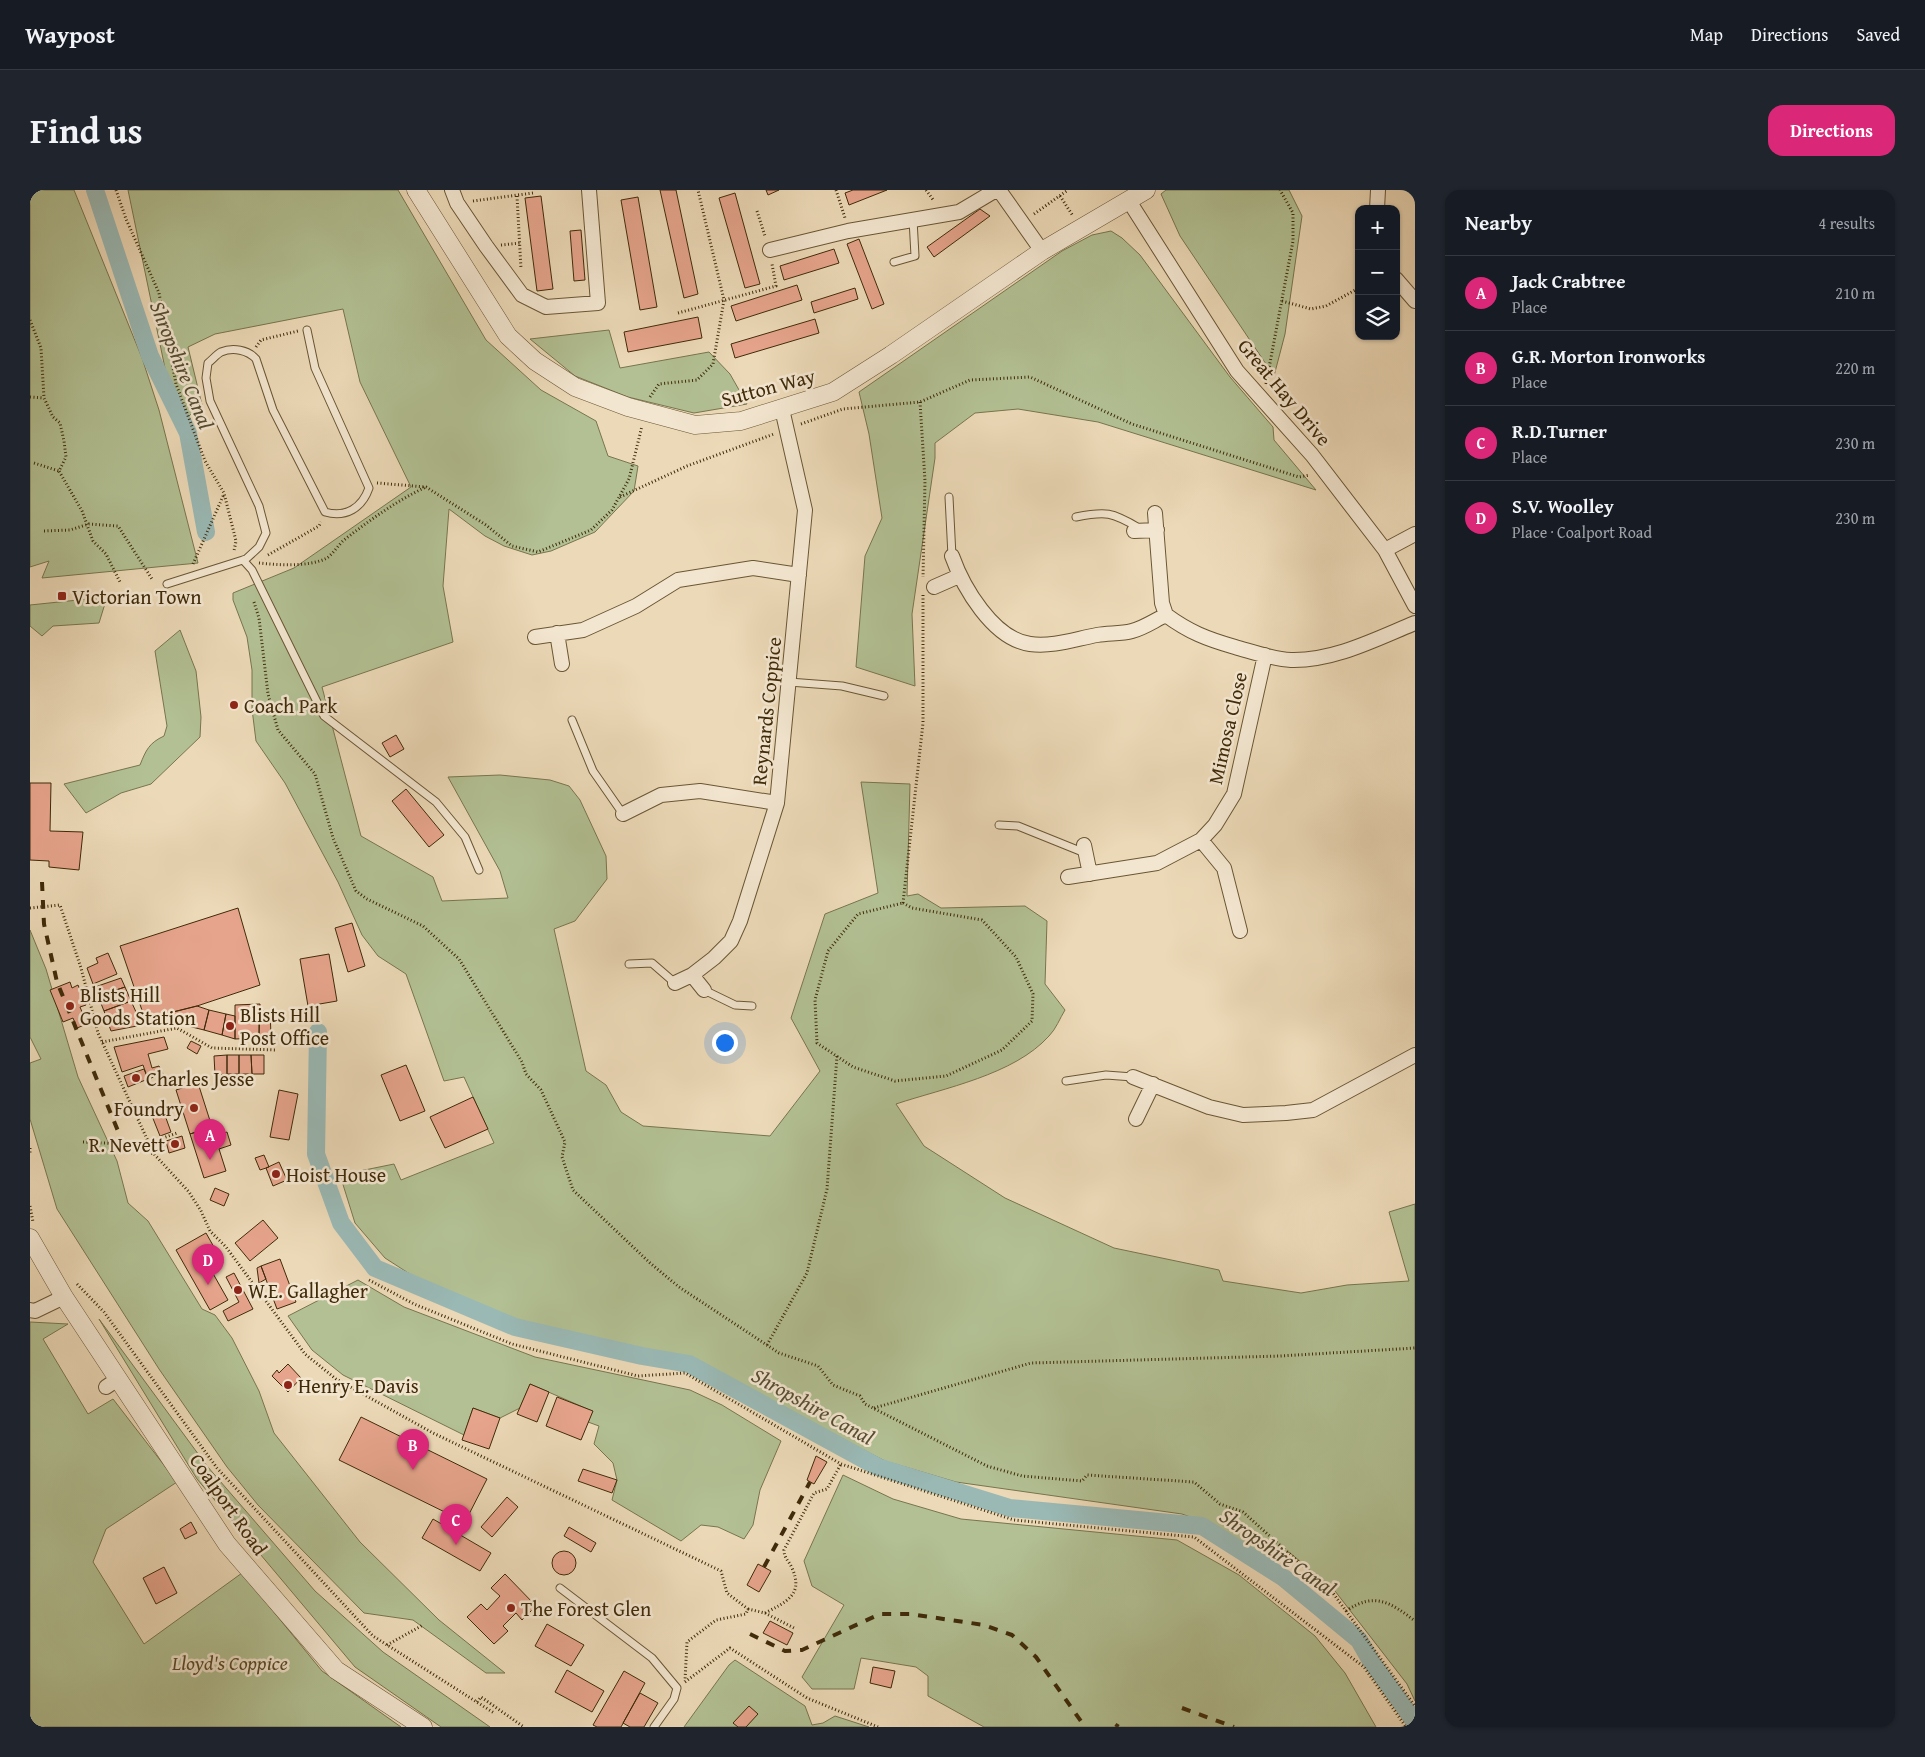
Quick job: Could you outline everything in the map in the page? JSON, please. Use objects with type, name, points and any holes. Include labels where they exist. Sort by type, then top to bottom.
[{"type":"street","name":"Sutton Way","points":[[416,190],[508,336],[535,361],[575,387],[628,407],[695,425],[741,421],[833,392],[891,355],[1042,251],[1146,190]]},
{"type":"street","points":[[455,196],[522,294],[546,308],[598,304],[589,190]]},
{"type":"street","points":[[770,250],[848,231],[959,212],[997,190],[1042,251]]},
{"type":"street","points":[[1377,205],[1378,190]]},
{"type":"street","name":"Great Hay Drive","points":[[1129,201],[1237,371],[1326,472],[1385,550],[1415,606]]},
{"type":"street","points":[[1400,284],[1415,301]]},
{"type":"street","name":"Reynards Coppice","points":[[675,983],[692,975],[714,958],[731,941],[740,921],[777,803],[806,510],[782,409]]},
{"type":"street","points":[[1155,513],[1145,531],[1162,603],[1166,615],[1186,630],[1206,638],[1290,660],[1314,659],[1342,652],[1415,623]]},
{"type":"street","points":[[1385,550],[1415,534]]},
{"type":"street","points":[[952,556],[958,576],[969,594],[997,627],[1028,644],[1074,642],[1096,635],[1132,631],[1166,615]]},
{"type":"street","points":[[535,637],[583,630],[636,606],[678,580],[753,568],[799,575]]},
{"type":"street","points":[[927,586],[958,576]]},
{"type":"street","points":[[557,633],[562,664]]},
{"type":"street","name":"Mimosa Close","points":[[1068,877],[1157,862],[1201,840],[1215,825],[1234,794],[1265,655]]},
{"type":"street","points":[[623,814],[661,795],[700,791],[777,803]]},
{"type":"street","points":[[1201,840],[1224,868],[1240,931]]},
{"type":"street","points":[[1085,849],[1090,874]]},
{"type":"street","points":[[692,975],[704,990]]},
{"type":"street","points":[[1133,1076],[1209,1106],[1243,1115],[1313,1110],[1415,1055]]},
{"type":"street","points":[[1136,1119],[1153,1084]]},
{"type":"street","name":"Coalport Road","points":[[30,1238],[112,1383],[227,1544],[336,1670],[423,1727]]},
{"type":"street","points":[[30,1310],[35,1311],[64,1297]]},
{"type":"lane","points":[[894,262],[915,256],[913,220]]},
{"type":"lane","points":[[166,584],[243,559],[259,547],[266,533],[259,506],[210,401],[206,378],[208,363],[221,352],[243,350],[252,354],[256,359],[273,410],[324,512],[337,515],[352,510],[364,500],[369,488],[315,368],[305,330]]},
{"type":"lane","points":[[949,497],[952,556]]},
{"type":"lane","points":[[1076,517],[1102,512],[1120,517],[1145,531]]},
{"type":"lane","points":[[243,559],[252,570],[324,716],[436,802],[465,837],[480,870]]},
{"type":"lane","points":[[789,682],[842,686],[884,696]]},
{"type":"lane","points":[[572,720],[593,771],[623,814]]},
{"type":"lane","points":[[998,825],[1018,826],[1085,849]]},
{"type":"lane","points":[[629,964],[652,963],[675,983]]},
{"type":"lane","points":[[704,990],[735,1005],[752,1006]]},
{"type":"lane","points":[[1066,1081],[1106,1075],[1133,1076]]},
{"type":"lane","points":[[560,1588],[652,1658],[677,1688],[674,1699],[654,1727]]},
{"type":"path","points":[[116,190],[126,219],[159,293],[176,384],[204,461],[224,493],[236,541],[233,555],[252,564],[286,565],[325,559],[343,541],[386,510],[402,499],[426,487]]},
{"type":"path","points":[[648,398],[659,384],[697,380],[712,364],[724,300],[698,190]]},
{"type":"path","points":[[836,190],[848,231]]},
{"type":"path","points":[[1022,222],[1068,190]]},
{"type":"path","points":[[1263,400],[1293,241],[1293,214],[1280,190]]},
{"type":"path","points":[[455,196],[517,196],[533,193]]},
{"type":"path","points":[[517,196],[522,294]]},
{"type":"path","points":[[1060,196],[1081,227]]},
{"type":"path","points":[[678,313],[776,286],[770,250],[757,210]]},
{"type":"path","points":[[1282,301],[1311,310],[1326,306],[1355,290]]},
{"type":"path","points":[[30,320],[41,348],[44,398],[53,417],[60,423],[64,441],[66,457],[59,471]]},
{"type":"path","points":[[261,340],[305,330]]},
{"type":"path","points":[[620,497],[687,466],[762,440],[786,428],[844,409],[920,402],[970,380],[1030,376],[1132,424],[1298,477],[1326,472]]},
{"type":"path","points":[[30,398],[44,398]]},
{"type":"path","points":[[903,903],[923,723],[927,586],[925,481],[920,402]]},
{"type":"path","points":[[366,483],[401,483],[426,487],[486,526],[512,546],[538,552],[591,530],[612,510],[629,478],[642,426]]},
{"type":"path","points":[[34,463],[59,471],[89,524],[93,541],[109,559],[120,582]]},
{"type":"path","points":[[187,576],[224,493]]},
{"type":"path","points":[[44,531],[70,530],[89,524],[118,526],[152,579]]},
{"type":"path","points":[[283,545],[319,526]]},
{"type":"path","points":[[252,594],[258,618],[268,694],[278,730],[315,774],[332,838],[356,891],[367,899],[423,926],[460,959],[522,1062],[526,1074],[541,1090],[565,1142],[562,1157],[573,1190],[650,1263],[679,1287],[779,1353],[818,1366],[833,1385],[860,1396],[865,1404],[987,1466],[1022,1476],[1082,1481],[1087,1476],[1194,1482],[1220,1504],[1243,1512],[1333,1593],[1415,1706]]},
{"type":"path","points":[[903,903],[912,908],[982,920],[1016,958],[1033,994],[1032,1021],[1002,1050],[946,1076],[895,1081],[854,1067],[817,1043],[815,1000],[828,951],[858,914],[903,903]]},
{"type":"path","points":[[30,908],[60,905],[81,968],[102,1042],[154,1154],[188,1192],[201,1211],[210,1231],[237,1263],[305,1354],[336,1379],[432,1433],[721,1571],[726,1593],[748,1609],[765,1613],[794,1628]]},
{"type":"path","points":[[102,1042],[177,1028],[212,1048],[277,1050]]},
{"type":"path","points":[[767,1345],[807,1272],[816,1235],[827,1189],[837,1056]]},
{"type":"path","points":[[149,1143],[177,1134]]},
{"type":"path","points":[[83,1142],[123,1144],[154,1154]]},
{"type":"path","points":[[30,1148],[30,1154]]},
{"type":"path","points":[[70,1277],[104,1312],[217,1468],[367,1629],[387,1645],[494,1714]]},
{"type":"path","points":[[369,1280],[414,1304],[512,1344],[638,1376],[686,1373],[841,1464],[1014,1520],[1194,1537],[1364,1667],[1406,1727]]},
{"type":"path","points":[[874,1408],[1031,1363],[1280,1356],[1415,1348]]},
{"type":"path","points":[[765,1613],[784,1603],[793,1595],[797,1584],[792,1568],[784,1555],[784,1550],[814,1492],[827,1489],[841,1464]]},
{"type":"path","points":[[1346,1610],[1355,1604],[1371,1601],[1391,1603],[1415,1621]]},
{"type":"path","points":[[684,1673],[687,1642],[716,1620],[746,1614],[748,1609]]},
{"type":"path","points":[[387,1645],[423,1625]]},
{"type":"path","points":[[685,1683],[730,1648],[807,1698],[878,1727]]},
{"type":"path","points":[[477,1702],[481,1696],[524,1727]]},
{"type":"green space","points":[[30,190],[74,190],[142,358],[159,410],[198,563],[42,578],[49,561],[30,567]]},
{"type":"green space","points":[[128,190],[398,190],[486,340],[541,390],[596,421],[608,456],[638,466],[634,491],[595,532],[551,551],[532,555],[504,546],[485,536],[449,509],[443,586],[453,642],[322,687],[361,836],[433,877],[442,901],[508,898],[500,871],[448,777],[500,775],[550,780],[569,786],[580,800],[606,856],[607,879],[575,921],[554,929],[586,1071],[606,1085],[621,1112],[643,1126],[770,1136],[820,1071],[791,1018],[825,914],[878,893],[861,782],[910,784],[907,896],[918,894],[941,908],[1025,906],[1047,921],[1045,984],[1065,1010],[1049,1036],[1017,1061],[977,1079],[896,1104],[924,1146],[1005,1198],[1114,1248],[1219,1270],[1223,1281],[1301,1293],[1347,1285],[1409,1281],[1389,1212],[1415,1204],[1415,1701],[1407,1684],[1335,1591],[1289,1552],[1268,1566],[1218,1527],[1182,1514],[956,1482],[885,1461],[720,1375],[673,1354],[602,1349],[513,1324],[430,1287],[385,1258],[355,1223],[340,1175],[394,1164],[401,1180],[494,1143],[464,1077],[444,1081],[406,974],[378,956],[362,935],[338,882],[285,783],[256,741],[252,709],[252,670],[247,637],[233,600],[233,593],[294,568],[411,487],[360,382],[343,309],[215,334],[188,347],[202,405],[177,426]]},
{"type":"green space","points":[[1166,190],[1289,190],[1302,216],[1285,334],[1274,376],[1180,236],[1161,194]]},
{"type":"green space","points":[[1111,231],[1122,238],[1140,255],[1230,377],[1273,427],[1274,440],[1316,490],[1098,422],[1018,409],[975,413],[935,443],[935,458],[912,614],[915,686],[856,667],[865,556],[882,518],[869,434],[859,392],[1062,251],[1092,235]]},
{"type":"green space","points":[[609,330],[620,368],[709,352],[730,374],[747,404],[694,413],[628,397],[575,376],[530,339]]},
{"type":"green space","points":[[107,597],[99,623],[53,626],[42,636],[30,626],[30,605]]},
{"type":"green space","points":[[180,630],[196,671],[201,717],[200,737],[151,784],[121,793],[86,813],[64,784],[140,765],[149,748],[155,741],[164,736],[167,726],[155,651]]},
{"type":"green space","points":[[30,930],[46,969],[78,1077],[117,1161],[128,1203],[148,1221],[202,1309],[215,1315],[232,1338],[259,1391],[274,1433],[360,1542],[439,1620],[505,1673],[486,1673],[413,1620],[364,1613],[258,1505],[227,1467],[159,1369],[57,1209],[30,1119],[30,1063],[41,1059],[30,1037]]},
{"type":"green space","points":[[358,1280],[404,1307],[535,1357],[690,1390],[722,1405],[781,1441],[760,1490],[753,1525],[744,1539],[718,1527],[701,1525],[681,1541],[612,1500],[617,1480],[613,1463],[594,1444],[599,1426],[588,1422],[592,1411],[530,1384],[520,1408],[500,1418],[473,1408],[464,1435],[343,1375],[312,1350],[288,1316]]},
{"type":"green space","points":[[99,1319],[207,1466],[315,1591],[383,1652],[490,1727],[441,1727],[355,1667],[197,1479]]},
{"type":"green space","name":"Lloyd's Coppice","points":[[30,1322],[68,1324],[43,1339],[88,1414],[113,1399],[177,1482],[106,1529],[93,1562],[144,1644],[242,1573],[322,1671],[401,1727],[30,1727]]},
{"type":"green space","points":[[843,1475],[893,1499],[961,1519],[1177,1540],[1239,1575],[1315,1636],[1345,1673],[1376,1727],[984,1727],[928,1696],[928,1676],[916,1667],[861,1658],[854,1689],[812,1689],[802,1677],[844,1605],[812,1586],[804,1561]]},
{"type":"green space","points":[[735,1660],[805,1706],[812,1725],[823,1723],[835,1716],[869,1727],[684,1727],[729,1665]]},
{"type":"building","points":[[660,190],[676,190],[698,294],[684,298]]},
{"type":"building","points":[[766,190],[779,190],[768,195]]},
{"type":"building","points":[[853,190],[887,190],[849,205],[845,193]]},
{"type":"building","points":[[735,193],[760,284],[745,288],[719,198]]},
{"type":"building","points":[[541,196],[553,289],[537,291],[525,198]]},
{"type":"building","points":[[638,197],[657,307],[640,310],[621,200]]},
{"type":"building","points":[[980,209],[990,216],[934,257],[927,247]]},
{"type":"building","points":[[581,230],[585,280],[574,281],[570,231]]},
{"type":"building","points":[[859,239],[884,304],[872,309],[847,244]]},
{"type":"building","points":[[834,249],[839,263],[784,280],[780,266]]},
{"type":"building","points":[[797,285],[802,300],[736,321],[731,306]]},
{"type":"building","points":[[855,288],[858,299],[814,313],[811,302]]},
{"type":"building","points":[[698,317],[702,338],[628,352],[624,332]]},
{"type":"building","points":[[815,319],[819,333],[735,358],[731,344]]},
{"type":"building","points":[[396,735],[404,749],[390,757],[382,743]]},
{"type":"building","points":[[30,783],[51,783],[50,831],[83,832],[79,870],[49,867],[49,861],[30,860]]},
{"type":"building","points":[[406,789],[444,835],[429,847],[392,801]]},
{"type":"building","points":[[238,908],[260,985],[197,1006],[145,1019],[120,946]]},
{"type":"building","points":[[352,923],[365,966],[348,972],[335,928]]},
{"type":"building","points":[[108,953],[117,974],[93,984],[87,968],[98,963],[96,958]]},
{"type":"building","points":[[329,954],[337,1001],[308,1006],[300,959]]},
{"type":"building","points":[[121,978],[125,987],[98,996],[95,987]]},
{"type":"building","name":"Blists Hill Goods Station","points":[[70,982],[72,988],[78,985],[86,1005],[80,1007],[87,1024],[77,1028],[73,1018],[63,1022],[50,990]]},
{"type":"building","points":[[125,987],[131,1001],[104,1011],[98,996]]},
{"type":"building","points":[[131,1001],[142,1025],[111,1031],[104,1011]]},
{"type":"building","points":[[260,1004],[259,1038],[235,1039],[235,1005]]},
{"type":"building","points":[[197,1006],[209,1010],[204,1030],[184,1025],[165,1014]]},
{"type":"building","points":[[209,1010],[226,1014],[222,1035],[204,1030]]},
{"type":"building","points":[[259,1011],[270,1011],[271,1035],[259,1035]]},
{"type":"building","name":"Blists Hill Post Office","points":[[226,1014],[235,1016],[235,1039],[222,1035]]},
{"type":"building","points":[[164,1037],[168,1049],[148,1054],[152,1068],[159,1066],[163,1074],[148,1079],[143,1065],[122,1072],[114,1047]]},
{"type":"building","points":[[191,1041],[201,1046],[197,1054],[187,1048]]},
{"type":"building","points":[[227,1055],[227,1074],[215,1075],[214,1056]]},
{"type":"building","points":[[227,1055],[239,1055],[239,1074],[227,1074]]},
{"type":"building","points":[[239,1055],[251,1055],[252,1074],[239,1074]]},
{"type":"building","points":[[251,1055],[264,1055],[264,1074],[252,1074]]},
{"type":"building","points":[[406,1065],[425,1111],[400,1121],[381,1075]]},
{"type":"building","name":"Charles Jesse","points":[[144,1069],[148,1079],[128,1087],[124,1076]]},
{"type":"building","name":"Foundry","points":[[198,1083],[212,1127],[190,1134],[176,1090]]},
{"type":"building","points":[[279,1090],[298,1094],[289,1140],[270,1137]]},
{"type":"building","points":[[473,1097],[488,1129],[445,1148],[430,1117]]},
{"type":"building","points":[[162,1107],[171,1132],[160,1136],[150,1111]]},
{"type":"building","points":[[212,1127],[215,1136],[227,1132],[231,1145],[219,1149],[226,1171],[204,1178],[190,1134]]},
{"type":"building","name":"R. Nevett","points":[[182,1136],[185,1148],[169,1153],[166,1141]]},
{"type":"building","points":[[264,1155],[269,1167],[260,1170],[255,1158]]},
{"type":"building","name":"Hoist House","points":[[279,1162],[287,1180],[273,1186],[266,1168]]},
{"type":"building","points":[[215,1188],[229,1194],[224,1206],[210,1200]]},
{"type":"building","points":[[263,1220],[278,1238],[250,1261],[235,1243]]},
{"type":"building","points":[[206,1233],[223,1263],[211,1270],[228,1300],[210,1310],[176,1250]]},
{"type":"building","points":[[280,1259],[296,1302],[277,1309],[261,1266]]},
{"type":"building","points":[[261,1266],[266,1279],[259,1283],[257,1268]]},
{"type":"building","name":"W.E. Gallagher","points":[[234,1273],[253,1309],[228,1321],[223,1311],[239,1302],[226,1277]]},
{"type":"building","name":"Henry E. Davis","points":[[288,1364],[301,1378],[288,1392],[272,1376],[277,1370],[279,1373]]},
{"type":"building","points":[[530,1384],[549,1392],[537,1422],[517,1414]]},
{"type":"building","points":[[557,1397],[593,1411],[581,1440],[546,1426]]},
{"type":"building","points":[[473,1408],[500,1418],[489,1449],[462,1440]]},
{"type":"building","points":[[361,1417],[487,1479],[465,1522],[339,1460]]},
{"type":"building","points":[[816,1456],[827,1462],[814,1484],[807,1480]]},
{"type":"building","points":[[583,1469],[617,1480],[612,1493],[578,1481]]},
{"type":"building","points":[[507,1497],[518,1507],[492,1537],[481,1527]]},
{"type":"building","points":[[433,1519],[491,1553],[480,1571],[422,1538]]},
{"type":"building","points":[[191,1522],[197,1533],[185,1539],[180,1529]]},
{"type":"building","points":[[569,1527],[596,1543],[591,1552],[564,1536]]},
{"type":"building","points":[[564,1551],[572,1555],[576,1563],[572,1571],[564,1575],[556,1571],[552,1563],[556,1555]]},
{"type":"building","points":[[758,1564],[771,1571],[759,1592],[747,1585]]},
{"type":"building","points":[[164,1567],[177,1593],[156,1604],[143,1578]]},
{"type":"building","name":"The Forest Glen","points":[[505,1574],[536,1606],[522,1620],[516,1613],[503,1626],[508,1631],[494,1644],[467,1617],[481,1604],[487,1610],[500,1596],[491,1588]]},
{"type":"building","points":[[770,1621],[793,1633],[787,1645],[763,1633]]},
{"type":"building","points":[[547,1624],[584,1645],[571,1666],[535,1646]]},
{"type":"building","points":[[873,1667],[895,1671],[891,1688],[870,1683]]},
{"type":"building","points":[[567,1670],[604,1691],[592,1712],[555,1692]]},
{"type":"building","points":[[624,1671],[645,1683],[621,1727],[597,1727],[593,1725]]},
{"type":"building","points":[[640,1693],[658,1703],[644,1727],[630,1727],[623,1723]]},
{"type":"building","points":[[749,1706],[758,1714],[746,1727],[738,1727],[733,1723]]},
{"type":"waterway","name":"Shropshire Canal","points":[[95,190],[150,356],[188,433],[206,532]]},
{"type":"waterway","name":"Shropshire Canal","points":[[318,1032],[316,1154],[341,1223],[375,1268],[515,1327],[642,1356],[689,1364],[878,1467],[1010,1508],[1202,1526],[1284,1578],[1359,1640],[1371,1661],[1415,1722]]},
{"type":"railway","points":[[42,882],[44,924],[57,982],[118,1131]]},
{"type":"railway","points":[[764,1567],[810,1482]]},
{"type":"railway","points":[[750,1634],[785,1651],[802,1650],[880,1614],[910,1614],[984,1625],[1012,1635],[1036,1657],[1085,1727]]},
{"type":"railway","points":[[1182,1708],[1234,1727]]},
{"type":"place","name":"Victorian Town","points":[[62,596]]},
{"type":"place","name":"Coach Park","points":[[234,705]]},
{"type":"place","name":"Blists Hill Goods Station","points":[[70,1006]]},
{"type":"place","name":"Blists Hill Post Office","points":[[230,1026]]},
{"type":"place","name":"Charles Jesse","points":[[136,1078]]},
{"type":"place","name":"Foundry","points":[[194,1108]]},
{"type":"place","name":"R. Nevett","points":[[175,1144]]},
{"type":"place","name":"Jack Crabtree","points":[[210,1160]]},
{"type":"place","name":"Hoist House","points":[[276,1174]]},
{"type":"place","name":"S.V. Woolley","points":[[208,1285]]},
{"type":"place","name":"W.E. Gallagher","points":[[238,1290]]},
{"type":"place","name":"Henry E. Davis","points":[[288,1385]]},
{"type":"place","name":"G.R. Morton Ironworks","points":[[413,1470]]},
{"type":"place","name":"R.D.Turner","points":[[456,1545]]},
{"type":"place","name":"The Forest Glen","points":[[511,1608]]}]
